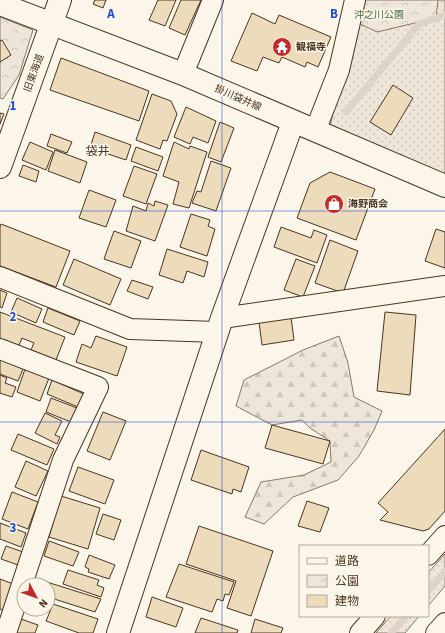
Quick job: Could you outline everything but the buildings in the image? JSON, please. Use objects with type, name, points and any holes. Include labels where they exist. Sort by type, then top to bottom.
[{"type":"street","points":[[52,24],[60,0]]},
{"type":"street","points":[[183,74],[213,0]]},
{"type":"street","points":[[315,131],[338,70],[355,0]]},
{"type":"street","name":"掛川袋井線","points":[[0,4],[183,74],[445,186]]},
{"type":"street","name":"旧東海道","points":[[0,167],[52,24]]},
{"type":"street","points":[[118,633],[220,325],[293,122]]},
{"type":"street","points":[[0,277],[130,329],[220,325],[445,286]]},
{"type":"street","points":[[0,348],[98,387],[63,460],[6,633]]},
{"type":"street","points":[[429,554],[445,536]]},
{"type":"street","points":[[360,633],[374,617]]},
{"type":"street","points":[[436,633],[445,623]]},
{"type":"green space","points":[[356,0],[445,0],[445,186],[328,137]]},
{"type":"green space","name":"沖之川公園","points":[[356,0],[438,0],[436,18],[377,32],[352,20]]},
{"type":"green space","points":[[0,17],[33,30],[19,75],[3,99],[0,98]]},
{"type":"green space","points":[[339,336],[348,363],[354,397],[382,411],[374,430],[359,456],[338,480],[293,497],[264,524],[245,517],[261,482],[304,475],[331,462],[330,441],[310,428],[302,420],[272,425],[236,406],[244,380],[303,350]]},
{"type":"green space","points":[[445,554],[445,586],[429,605],[429,572]]},
{"type":"green space","points":[[390,617],[418,617],[405,633],[376,633]]},
{"type":"waterway","points":[[346,112],[419,24],[445,15]]},
{"type":"waterway","points":[[429,590],[445,572]]},
{"type":"waterway","points":[[391,633],[405,617]]},
{"type":"place","name":"観福寺","points":[[282,47]]},
{"type":"place","name":"海野商会","points":[[334,204]]},
{"type":"district","name":"袋井","points":[[98,151]]}]
